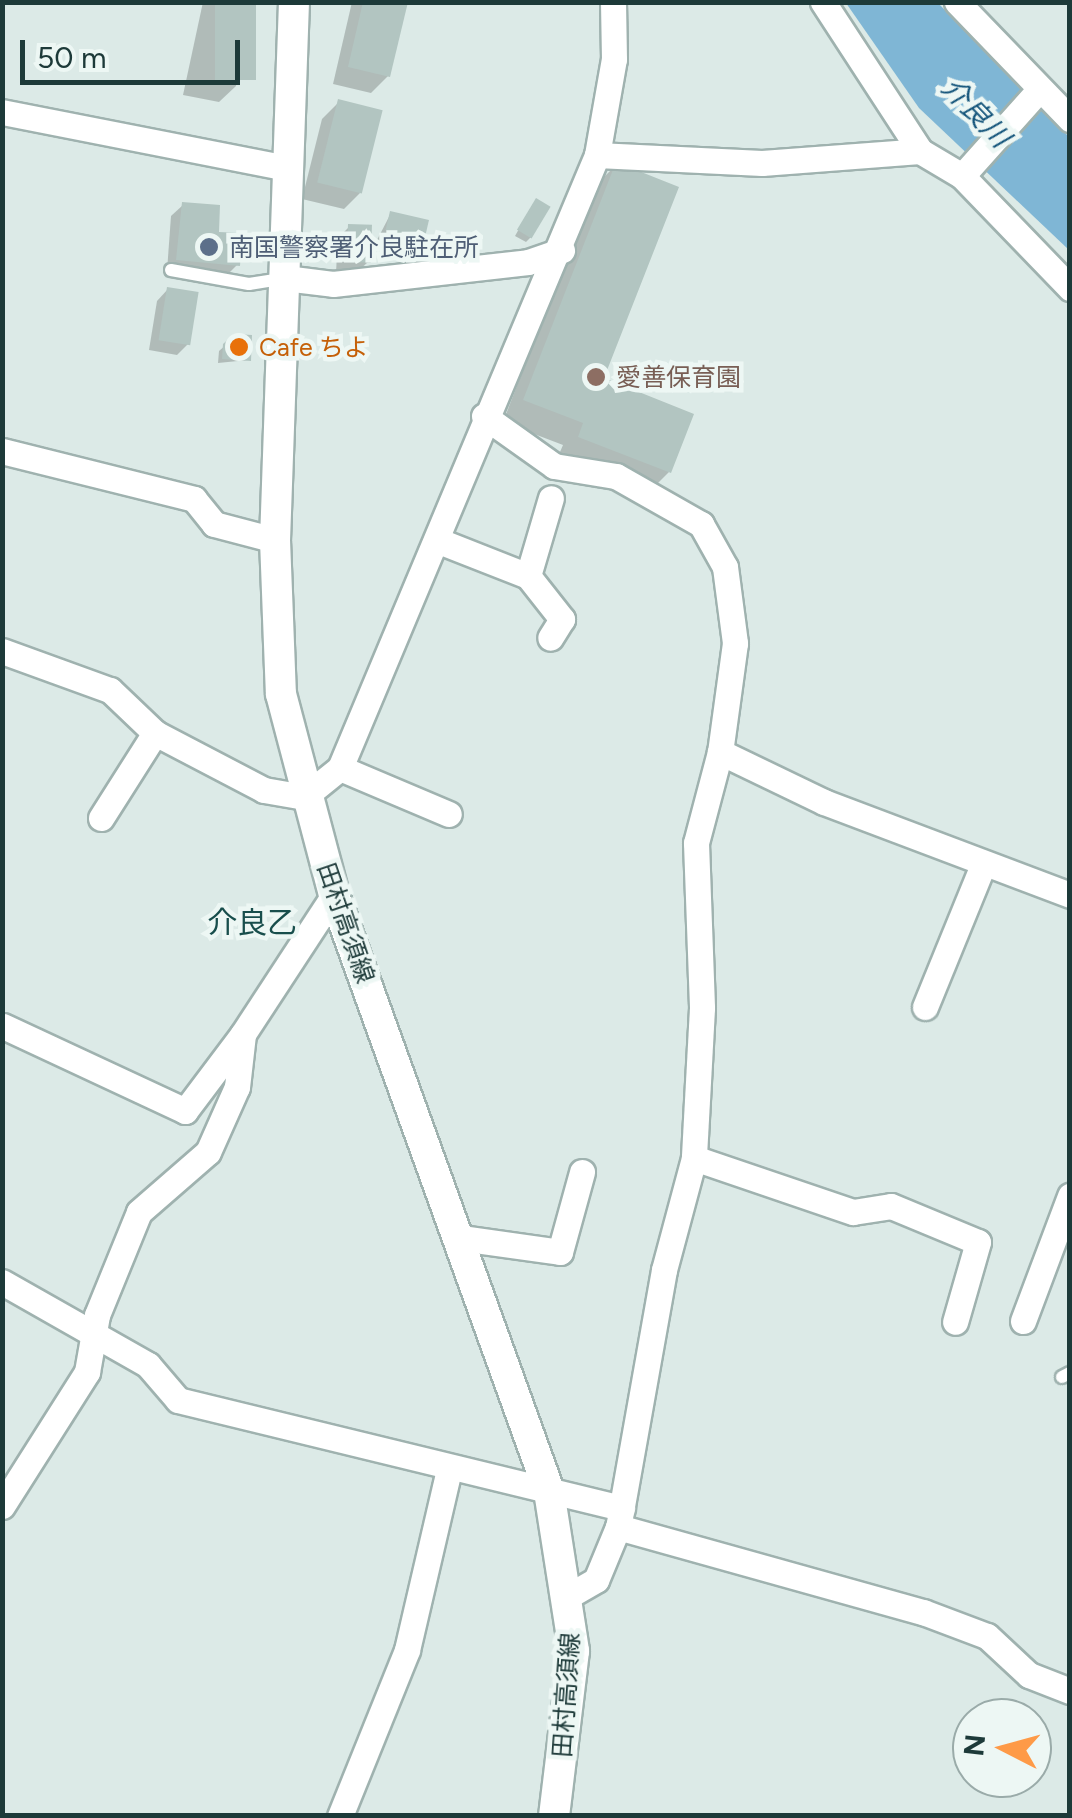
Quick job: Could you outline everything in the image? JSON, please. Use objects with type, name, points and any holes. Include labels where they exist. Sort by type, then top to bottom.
[{"type":"main road","name":"田村高須線","points":[[294,2],[275,540],[281,694],[304,797],[334,895],[461,1238],[549,1491],[570,1594],[570,1700],[554,1816]]},
{"type":"street","points":[[2,651],[110,690],[155,732],[264,790],[304,797],[340,768],[439,541],[484,416],[562,250],[597,155],[614,59],[613,2]]},
{"type":"street","points":[[823,2],[920,151]]},
{"type":"street","points":[[957,2],[1036,93],[1070,119]]},
{"type":"street","points":[[966,171],[1036,93]]},
{"type":"street","points":[[2,112],[288,168]]},
{"type":"street","points":[[597,155],[762,163],[920,151],[966,171],[1070,288]]},
{"type":"street","points":[[285,278],[332,284],[528,262],[562,250]]},
{"type":"street","points":[[484,416],[554,466],[616,476],[702,524],[725,567],[735,643],[720,752],[696,843],[702,1008],[694,1158],[664,1270],[620,1518],[596,1580],[570,1594]]},
{"type":"street","points":[[2,450],[194,498],[214,524],[275,540]]},
{"type":"street","points":[[528,576],[551,498]]},
{"type":"street","points":[[439,541],[528,576],[562,619],[550,638]]},
{"type":"street","points":[[101,818],[155,732]]},
{"type":"street","points":[[720,752],[983,865],[1070,894]]},
{"type":"street","points":[[340,768],[449,814]]},
{"type":"street","points":[[925,1007],[983,865]]},
{"type":"street","points":[[3,1026],[184,1110],[243,1034],[334,895]]},
{"type":"street","points":[[2,1506],[78,1388],[98,1337],[98,1315],[139,1212],[208,1152],[237,1088],[243,1034]]},
{"type":"street","points":[[694,1158],[853,1212],[891,1206],[978,1242],[955,1322]]},
{"type":"street","points":[[461,1238],[560,1252],[582,1172]]},
{"type":"street","points":[[1023,1321],[1070,1196]]},
{"type":"street","points":[[2,1282],[68,1314],[98,1337],[148,1365],[178,1400],[549,1491],[620,1518],[923,1612],[987,1636],[1029,1675],[1070,1691]]},
{"type":"street","points":[[340,1816],[407,1650],[449,1469]]},
{"type":"lane","points":[[171,270],[249,284],[285,278]]},
{"type":"water","name":"介良川","points":[[846,3],[938,3],[1069,137],[1069,250],[919,108]]},
{"type":"building","points":[[215,2],[256,2],[256,80],[215,80]]},
{"type":"building","points":[[363,2],[408,2],[390,77],[348,67]]},
{"type":"building","points":[[338,99],[383,110],[362,194],[317,182]]},
{"type":"building","points":[[616,162],[679,187],[604,378],[694,414],[671,473],[578,437],[583,423],[523,400]]},
{"type":"building","points":[[536,198],[551,207],[532,238],[517,230]]},
{"type":"building","name":"南国警察署介良駐在所","points":[[182,202],[220,205],[219,232],[242,233],[240,266],[176,260]]},
{"type":"building","points":[[390,211],[429,220],[424,239],[386,230]]},
{"type":"building","points":[[348,224],[372,225],[371,263],[347,262]]},
{"type":"building","points":[[167,287],[199,292],[190,345],[159,340]]},
{"type":"building","points":[[234,334],[252,335],[251,361],[222,359],[223,344]]},
{"type":"place","name":"南国警察署介良駐在所","points":[[209,247]]},
{"type":"place","name":"Cafe ちよ","points":[[239,347]]},
{"type":"place","name":"愛善保育園","points":[[596,377]]},
{"type":"district","name":"介良乙","points":[[252,923]]}]
